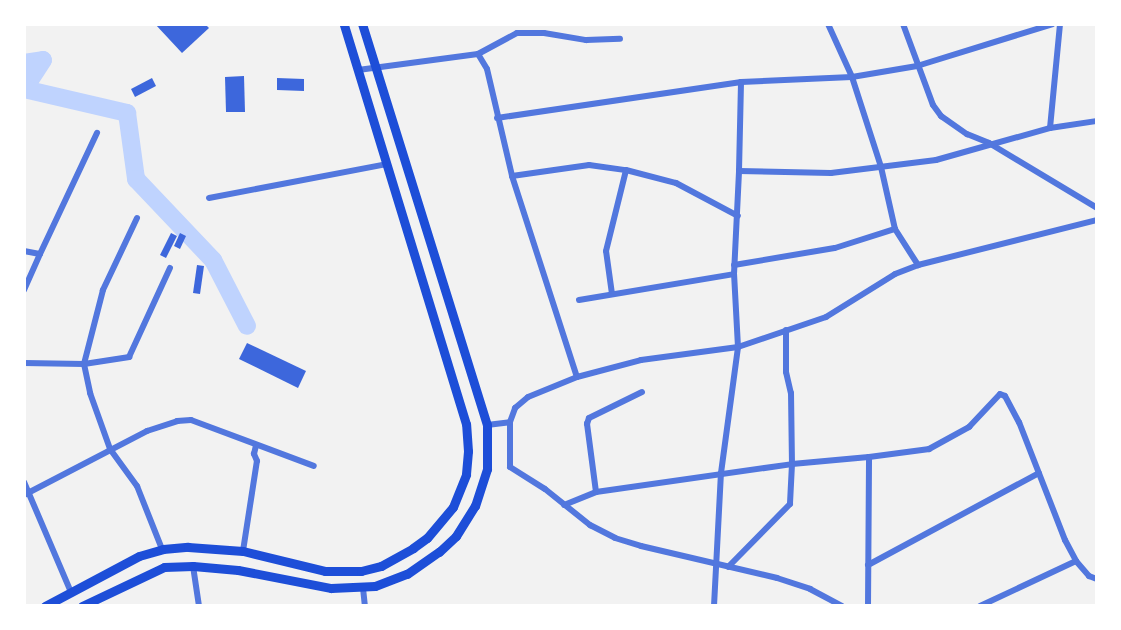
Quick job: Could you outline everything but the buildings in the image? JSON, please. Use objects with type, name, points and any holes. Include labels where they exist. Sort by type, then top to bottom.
[{"type":"main road","points":[[45,606],[139,556],[162,549],[188,547],[243,551],[325,571],[344,572],[381,566],[427,538],[453,507],[466,474],[468,451],[466,424],[389,164],[344,24]]},
{"type":"main road","points":[[82,606],[157,569],[194,566],[238,570],[331,588],[363,588],[390,581],[425,562],[456,536],[476,506],[487,470],[487,425],[362,24]]},
{"type":"main road","points":[[413,548],[425,562]]},
{"type":"street","points":[[828,24],[852,77],[881,167],[895,229],[918,265]]},
{"type":"street","points":[[903,24],[933,105],[942,116],[967,134],[989,143],[1097,208]]},
{"type":"street","points":[[497,118],[741,82],[852,77],[917,66],[1053,24]]},
{"type":"street","points":[[1050,128],[1059,24]]},
{"type":"street","points":[[358,70],[478,54],[517,33],[544,33],[586,40],[620,39]]},
{"type":"street","points":[[478,54],[487,69],[512,176],[578,377]]},
{"type":"street","points":[[714,606],[721,473],[738,347],[734,274],[738,216],[741,82]]},
{"type":"street","points":[[739,171],[831,173],[936,160],[989,143],[1050,128],[1097,122]]},
{"type":"street","points":[[24,290],[97,133]]},
{"type":"street","points":[[209,198],[389,164]]},
{"type":"street","points":[[512,176],[589,165],[626,170],[676,183],[738,216]]},
{"type":"street","points":[[612,294],[606,251],[626,170]]},
{"type":"street","points":[[137,218],[103,290],[84,364],[90,393],[110,449],[137,486],[162,549]]},
{"type":"street","points":[[842,606],[810,589],[615,538],[590,525],[545,489],[510,467],[510,422],[515,408],[528,397],[578,377],[641,360],[738,347],[826,317],[895,274],[918,265],[1097,220]]},
{"type":"street","points":[[735,265],[835,248],[895,229]]},
{"type":"street","points":[[24,252],[40,254]]},
{"type":"street","points":[[24,363],[84,364],[129,357],[170,268]]},
{"type":"street","points":[[579,300],[734,274]]},
{"type":"street","points":[[728,567],[790,504],[792,464],[790,393],[786,372],[786,330]]},
{"type":"street","points":[[596,492],[587,424],[589,418],[642,392]]},
{"type":"street","points":[[564,505],[596,492],[792,464],[869,458],[939,445],[969,427],[1000,394],[1005,396],[1019,422],[1065,540],[1076,561],[1089,576],[1097,579]]},
{"type":"street","points":[[26,494],[147,431],[177,421],[190,420],[314,466]]},
{"type":"street","points":[[487,425],[510,422]]},
{"type":"street","points":[[243,551],[258,461],[254,454],[256,445]]},
{"type":"street","points":[[868,606],[869,458]]},
{"type":"street","points":[[868,565],[1039,473]]},
{"type":"street","points":[[24,482],[26,494],[71,592]]},
{"type":"street","points":[[980,606],[1076,561]]},
{"type":"street","points":[[194,566],[199,606]]},
{"type":"street","points":[[363,588],[365,606]]},
{"type":"waterway","points":[[24,63],[43,60],[24,89]]},
{"type":"waterway","points":[[24,89],[127,113],[136,179],[213,260],[247,326]]}]
